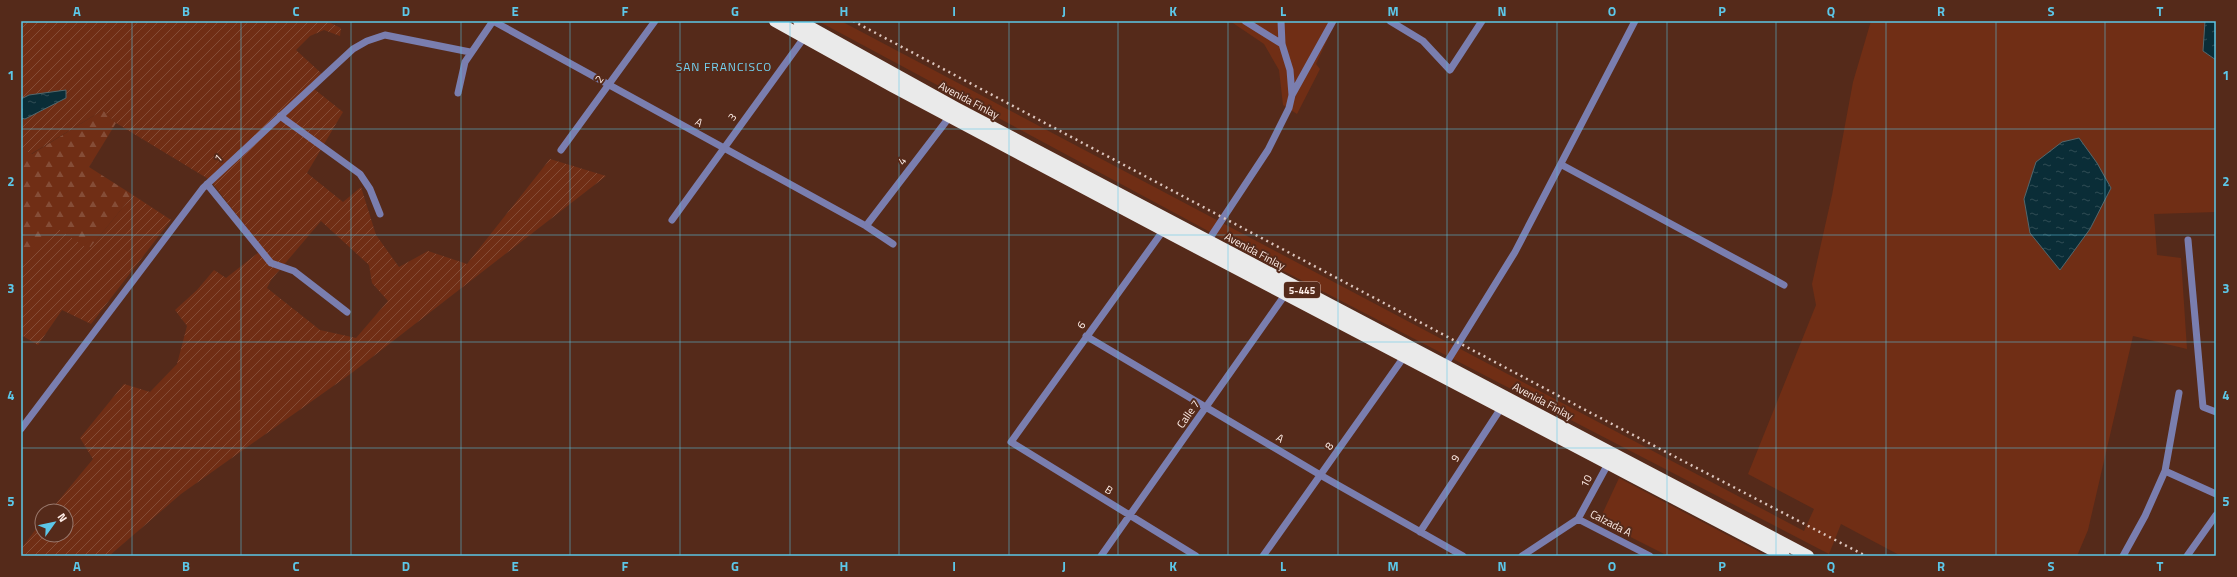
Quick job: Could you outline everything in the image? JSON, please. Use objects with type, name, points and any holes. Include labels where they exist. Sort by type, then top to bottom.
[{"type":"highway","name":"Avenida Finlay","points":[[775,21],[808,32],[953,112],[1288,290],[1404,358],[1784,556]]},
{"type":"highway","name":"Avenida Finlay","points":[[798,21],[808,32]]},
{"type":"highway","name":"Avenida Finlay","points":[[1288,290],[1411,347],[1808,556]]},
{"type":"street","name":"A","points":[[493,21],[866,226],[893,244]]},
{"type":"street","points":[[458,92],[465,62],[470,52],[493,21]]},
{"type":"street","name":"2","points":[[561,150],[655,21]]},
{"type":"street","points":[[1245,21],[1282,44]]},
{"type":"street","points":[[1281,21],[1282,44],[1290,70],[1292,95]]},
{"type":"street","points":[[1205,246],[1268,150],[1289,108],[1292,95],[1333,21]]},
{"type":"street","points":[[1390,21],[1423,41],[1450,70],[1482,21]]},
{"type":"street","points":[[1439,376],[1515,252],[1562,165],[1635,21]]},
{"type":"street","name":"3","points":[[672,220],[808,32]]},
{"type":"street","name":"1","points":[[21,429],[207,184],[353,49],[367,41],[385,35],[470,52]]},
{"type":"street","name":"4","points":[[866,226],[953,112]]},
{"type":"street","points":[[280,116],[360,174],[370,189],[380,214]]},
{"type":"street","points":[[1562,165],[1784,285]]},
{"type":"street","points":[[207,184],[271,263],[294,271],[347,312]]},
{"type":"street","name":"6","points":[[1011,442],[1086,336],[1167,226]]},
{"type":"street","points":[[2188,240],[2203,407],[2216,412]]},
{"type":"street","name":"Calle 7","points":[[1101,556],[1288,290]]},
{"type":"street","name":"A","points":[[1086,336],[1322,476],[1463,556]]},
{"type":"street","name":"8","points":[[1263,556],[1322,476],[1411,347]]},
{"type":"street","points":[[2123,556],[2145,516],[2165,471],[2179,393]]},
{"type":"street","name":"9","points":[[1420,532],[1508,397]]},
{"type":"street","name":"B","points":[[1011,442],[1196,556]]},
{"type":"street","name":"10","points":[[1578,519],[1613,453]]},
{"type":"street","points":[[2165,471],[2216,494]]},
{"type":"street","points":[[2187,556],[2216,515]]},
{"type":"street","name":"Calzada A","points":[[1522,556],[1578,519],[1650,556]]},
{"type":"green space","points":[[21,21],[326,21],[341,28],[340,36],[324,30],[310,36],[296,50],[322,74],[309,85],[343,112],[307,173],[343,202],[361,187],[376,235],[399,267],[428,251],[467,264],[550,159],[606,176],[353,372],[181,494],[109,556],[21,556],[21,549],[34,532],[34,543],[74,543],[74,503],[57,503],[93,459],[80,438],[124,384],[150,392],[177,364],[187,326],[175,310],[197,290],[214,270],[226,278],[263,249],[210,180],[116,123],[103,110],[31,154],[21,147]],"holes":[[[321,221],[369,265],[372,283],[388,301],[356,338],[320,330],[267,288],[271,280]]]},
{"type":"green space","points":[[818,21],[841,21],[1804,531],[1814,509],[1748,474],[1816,305],[1812,284],[1832,195],[1853,82],[1871,21],[2205,21],[2203,51],[2216,60],[2216,212],[2154,214],[2157,255],[2181,258],[2187,349],[2133,336],[2088,530],[2077,556],[1901,556],[1841,524],[1829,554],[1264,261]]},
{"type":"green space","points":[[1230,21],[1336,21],[1316,64],[1320,69],[1297,114],[1283,105],[1279,70],[1264,44]]},
{"type":"green space","points":[[103,110],[116,123],[89,167],[133,195],[89,249],[24,263],[21,260],[21,147],[32,154]]},
{"type":"green space","points":[[133,195],[171,220],[91,324],[62,310],[38,345],[21,335],[21,260],[24,263],[55,227],[89,249]]},
{"type":"green space","points":[[1619,478],[1767,556],[1668,556],[1599,521]]},
{"type":"water","points":[[2205,21],[2216,21],[2216,60],[2203,51]]},
{"type":"water","points":[[66,90],[66,98],[25,119],[21,118],[21,99],[29,95]]},
{"type":"water","points":[[2079,138],[2097,163],[2111,188],[2090,229],[2060,270],[2030,233],[2024,199],[2036,162],[2062,142]]},
{"type":"railway","points":[[853,21],[1589,412],[1866,556]]},
{"type":"district","name":"SAN FRANCISCO","points":[[724,67]]}]
